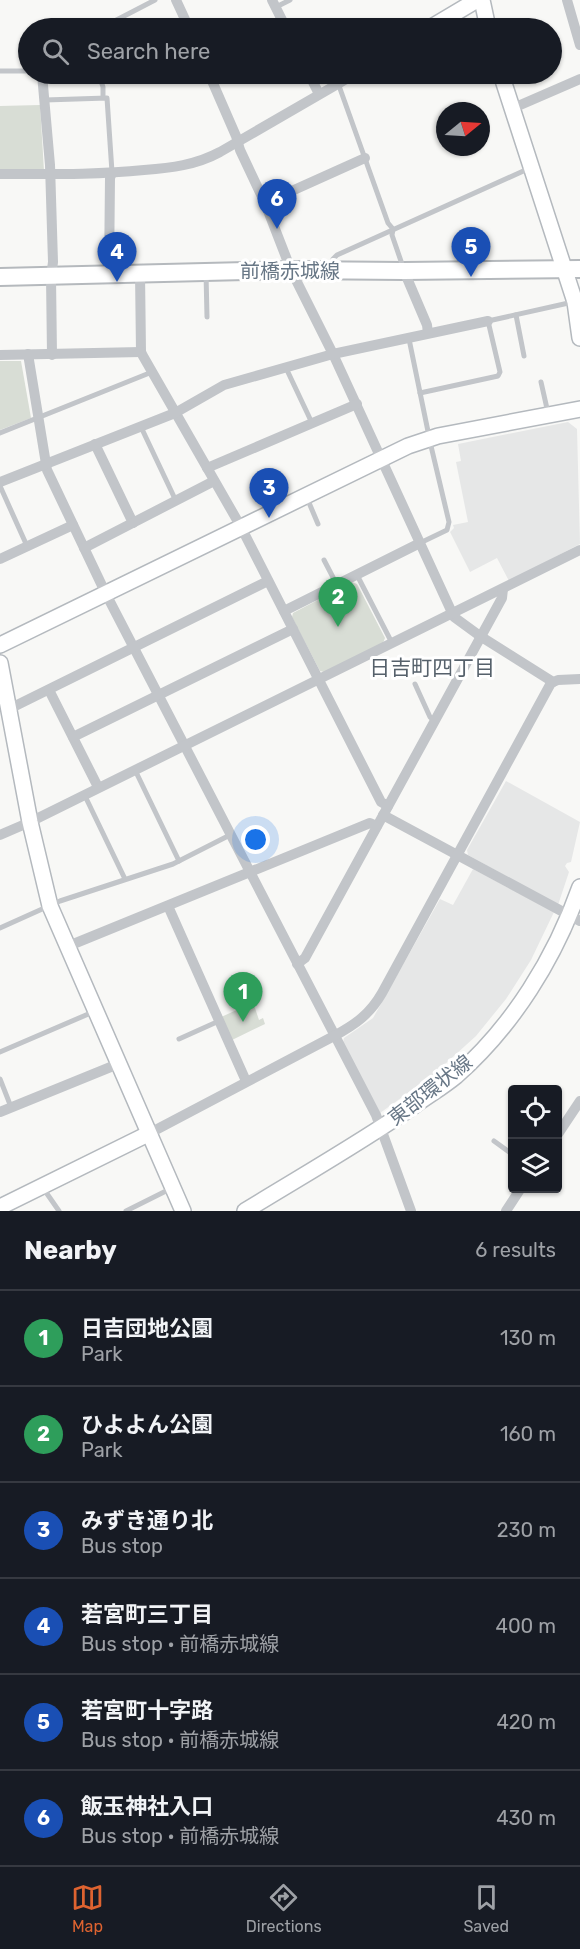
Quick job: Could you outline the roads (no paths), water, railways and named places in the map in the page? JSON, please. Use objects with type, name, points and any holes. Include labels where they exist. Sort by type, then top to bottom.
[{"type":"main road","name":"前橋赤城線","points":[[0,277],[291,270],[572,269]]},
{"type":"street","points":[[176,0],[184,18]]},
{"type":"street","points":[[447,18],[477,0]]},
{"type":"street","points":[[482,0],[486,18]]},
{"type":"street","points":[[274,4],[281,18]]},
{"type":"street","points":[[580,6],[568,5],[580,45]]},
{"type":"street","points":[[511,110],[580,79]]},
{"type":"street","points":[[43,84],[50,174],[53,262],[51,277],[52,355]]},
{"type":"street","points":[[213,84],[265,202],[291,270],[382,457],[453,614],[456,619],[480,636],[547,676],[553,682]]},
{"type":"street","points":[[314,84],[319,94]]},
{"type":"street","points":[[0,174],[112,173],[171,168],[197,163],[238,142],[336,84]]},
{"type":"street","points":[[504,84],[530,168],[572,269],[580,338]]},
{"type":"street","points":[[265,202],[365,158]]},
{"type":"street","points":[[109,275],[110,178],[112,173]]},
{"type":"street","points":[[404,271],[427,325],[428,333]]},
{"type":"street","points":[[140,273],[141,352],[241,527],[385,811],[457,855],[575,918]]},
{"type":"street","points":[[0,482],[175,413],[224,385],[333,354],[488,321]]},
{"type":"street","points":[[0,355],[141,352]]},
{"type":"street","points":[[28,354],[45,464],[106,594],[382,1128],[411,1211]]},
{"type":"street","points":[[207,468],[357,404]]},
{"type":"street","points":[[0,645],[382,457],[429,439],[580,409]]},
{"type":"street","points":[[94,444],[133,523]]},
{"type":"street","points":[[84,548],[214,481]]},
{"type":"street","points":[[0,559],[73,525]]},
{"type":"street","points":[[284,611],[420,543]]},
{"type":"street","points":[[0,835],[580,550]]},
{"type":"street","points":[[9,709],[268,581]]},
{"type":"street","points":[[297,964],[304,958],[435,721],[504,595],[503,589]]},
{"type":"street","points":[[73,737],[293,628]]},
{"type":"street","points":[[0,663],[30,822],[50,906],[183,1211]]},
{"type":"street","points":[[553,682],[580,679]]},
{"type":"street","points":[[0,1207],[148,1134],[362,1020],[376,1004],[553,682]]},
{"type":"street","points":[[49,690],[98,787]]},
{"type":"street","points":[[66,947],[370,823],[377,826]]},
{"type":"street","name":"東部環状線","points":[[245,1211],[382,1128],[456,1076],[489,1041],[539,977],[575,918],[580,887]]},
{"type":"street","points":[[168,906],[246,1082]]},
{"type":"street","points":[[5,1110],[118,1064]]},
{"type":"street","points":[[562,1128],[580,1101]]},
{"type":"street","points":[[506,1211],[518,1193]]},
{"type":"lane","points":[[120,18],[155,0]]},
{"type":"lane","points":[[274,4],[290,0]]},
{"type":"lane","points":[[0,71],[18,71]]},
{"type":"lane","points":[[101,84],[103,97]]},
{"type":"lane","points":[[338,84],[388,223],[393,229],[392,236],[404,271]]},
{"type":"lane","points":[[45,100],[103,97],[108,100],[112,173]]},
{"type":"lane","points":[[334,270],[333,259],[337,255],[530,168]]},
{"type":"lane","points":[[206,272],[207,317]]},
{"type":"lane","points":[[420,393],[498,376],[500,372],[488,321],[575,302]]},
{"type":"lane","points":[[516,315],[524,356]]},
{"type":"lane","points":[[408,337],[450,526],[445,532],[420,543]]},
{"type":"lane","points":[[285,367],[312,423]]},
{"type":"lane","points":[[0,433],[152,372]]},
{"type":"lane","points":[[542,382],[548,415]]},
{"type":"lane","points":[[141,426],[176,501]]},
{"type":"lane","points":[[0,486],[27,546]]},
{"type":"lane","points":[[305,495],[318,524]]},
{"type":"lane","points":[[324,560],[337,585]]},
{"type":"lane","points":[[357,575],[392,644]]},
{"type":"lane","points":[[415,684],[430,717],[435,721]]},
{"type":"lane","points":[[135,770],[179,861]]},
{"type":"lane","points":[[84,794],[125,879]]},
{"type":"lane","points":[[0,928],[50,906],[179,861],[230,836]]},
{"type":"lane","points":[[0,1052],[95,1011]]},
{"type":"lane","points":[[179,1039],[219,1021]]},
{"type":"lane","points":[[0,1078],[5,1110]]},
{"type":"lane","points":[[494,1141],[508,1151]]},
{"type":"lane","points":[[42,1186],[59,1211]]},
{"type":"lane","points":[[126,1211],[172,1188]]},
{"type":"place","name":"飯玉神社入口","points":[[277,229]]},
{"type":"place","name":"若宮町十字路","points":[[471,277]]},
{"type":"place","name":"若宮町三丁目","points":[[117,282]]},
{"type":"place","name":"みずき通り北","points":[[269,518]]},
{"type":"place","name":"ひよよん公園","points":[[338,627]]},
{"type":"place","name":"日吉団地公園","points":[[243,1022]]},
{"type":"district","name":"日吉町四丁目","points":[[432,668]]}]
